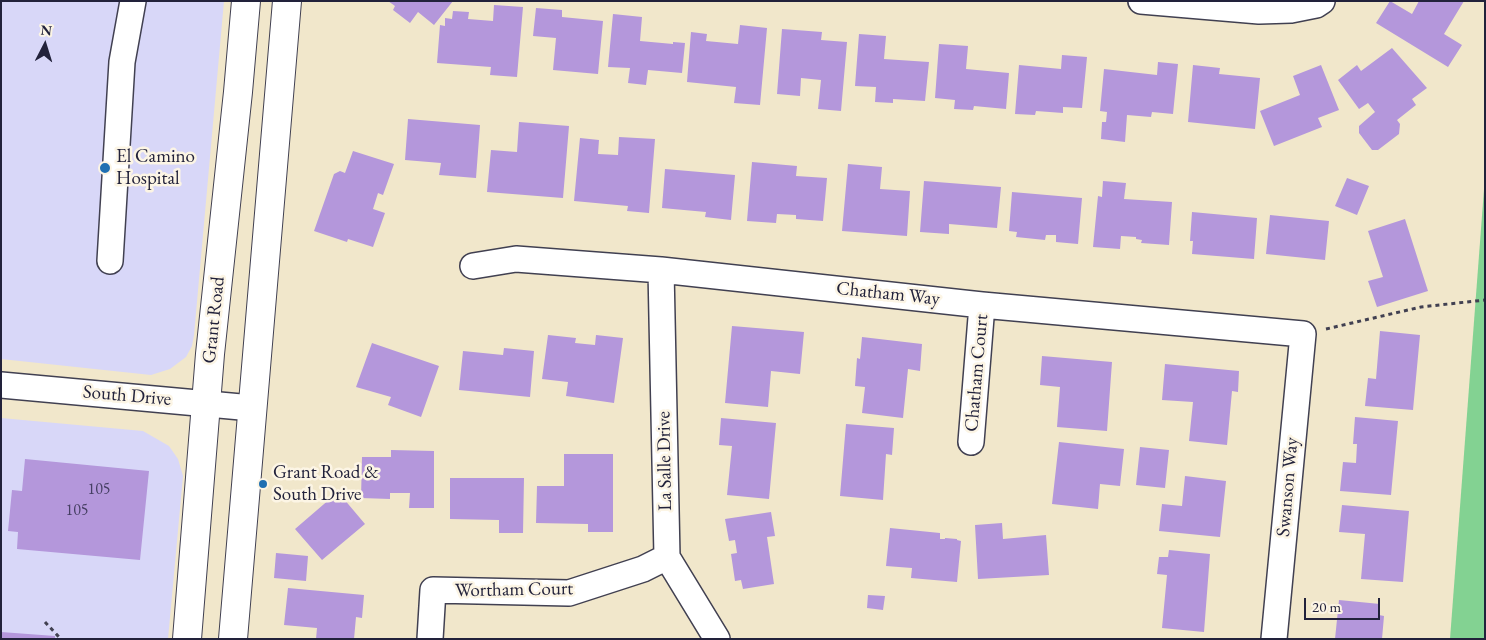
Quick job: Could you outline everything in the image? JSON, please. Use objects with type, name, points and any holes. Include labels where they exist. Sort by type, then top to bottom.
[{"type":"main road","name":"Grant Road","points":[[187,639],[210,354],[246,1]]},
{"type":"main road","points":[[233,639],[287,1]]},
{"type":"street","points":[[110,261],[122,62],[133,1]]},
{"type":"street","points":[[1141,1],[1259,11],[1290,10],[1316,5],[1322,1]]},
{"type":"street","name":"Chatham Way","points":[[473,266],[516,259],[661,270],[982,305],[1303,334]]},
{"type":"street","name":"La Salle Drive","points":[[661,270],[667,557]]},
{"type":"street","name":"Chatham Court","points":[[971,442],[982,305]]},
{"type":"street","name":"Swanson Way","points":[[1274,639],[1303,334]]},
{"type":"street","name":"South Drive","points":[[1,385],[252,408]]},
{"type":"street","points":[[667,557],[717,639]]},
{"type":"street","name":"Wortham Court","points":[[430,639],[434,590],[568,593],[643,569],[667,557]]},
{"type":"path","points":[[1303,334],[1421,307],[1485,300]]},
{"type":"path","points":[[45,622],[60,638]]},
{"type":"shaded area","name":"El Camino Hospital","points":[[1,1],[224,1],[194,335],[192,346],[186,357],[170,369],[151,375],[1,359]]},
{"type":"shaded area","points":[[1,418],[143,431],[169,446],[178,459],[183,476],[168,639],[1,639]]},
{"type":"green space","points":[[1485,176],[1485,639],[1450,639]]},
{"type":"building","points":[[388,1],[453,1],[434,25],[418,12],[410,23],[393,10],[395,6]]},
{"type":"building","points":[[1390,1],[1412,14],[1419,1],[1464,1],[1444,34],[1462,45],[1448,67],[1376,23]]},
{"type":"building","points":[[494,5],[523,7],[517,77],[490,75],[491,67],[437,63],[440,25],[445,26],[445,18],[452,19],[453,11],[469,12],[468,19],[493,21]]},
{"type":"building","points":[[536,8],[562,10],[562,17],[603,21],[598,74],[553,70],[556,38],[533,36]]},
{"type":"building","points":[[613,14],[642,17],[640,41],[673,44],[673,42],[685,43],[682,73],[648,70],[646,85],[628,83],[630,68],[608,67]]},
{"type":"building","points":[[740,25],[767,28],[760,105],[734,103],[736,87],[687,82],[691,32],[707,34],[706,41],[738,44]]},
{"type":"building","points":[[782,29],[822,32],[821,40],[847,42],[841,111],[818,109],[821,80],[801,78],[800,96],[777,94]]},
{"type":"building","points":[[859,34],[886,36],[884,59],[929,62],[925,101],[893,99],[893,103],[875,102],[876,87],[855,86]]},
{"type":"building","points":[[939,44],[968,46],[966,69],[1009,73],[1006,109],[974,106],[973,110],[954,109],[955,100],[935,98]]},
{"type":"building","points":[[1392,48],[1427,88],[1412,99],[1416,105],[1397,120],[1400,124],[1399,134],[1378,150],[1372,150],[1359,133],[1359,126],[1375,112],[1368,103],[1359,109],[1338,80],[1357,65],[1361,71]]},
{"type":"building","points":[[1062,55],[1087,57],[1082,108],[1063,107],[1063,113],[1036,111],[1035,115],[1015,114],[1019,65],[1061,69]]},
{"type":"building","points":[[1158,62],[1178,64],[1173,114],[1152,112],[1151,117],[1127,115],[1125,142],[1101,139],[1102,122],[1106,122],[1107,112],[1100,111],[1104,69],[1157,75]]},
{"type":"building","points":[[1193,65],[1220,68],[1219,74],[1260,78],[1255,129],[1188,122]]},
{"type":"building","points":[[1321,65],[1339,110],[1318,118],[1322,127],[1274,146],[1260,111],[1300,95],[1293,76]]},
{"type":"building","points":[[408,119],[480,125],[476,178],[439,175],[441,163],[405,160]]},
{"type":"building","points":[[519,122],[569,126],[563,198],[487,192],[491,150],[517,152]]},
{"type":"building","points":[[619,137],[655,139],[649,213],[627,211],[628,206],[574,201],[580,138],[599,140],[598,154],[618,155]]},
{"type":"building","points":[[353,151],[394,164],[383,195],[378,193],[373,209],[385,213],[373,247],[348,239],[347,242],[314,231],[334,174],[340,171],[345,173]]},
{"type":"building","points":[[752,162],[797,166],[796,176],[827,178],[823,221],[796,219],[796,215],[777,214],[776,223],[747,221]]},
{"type":"building","points":[[848,164],[882,167],[880,189],[910,191],[907,236],[842,231]]},
{"type":"building","points":[[665,169],[735,175],[731,220],[705,217],[706,212],[662,208]]},
{"type":"building","points":[[1347,178],[1369,186],[1357,215],[1335,206]]},
{"type":"building","points":[[924,181],[1001,187],[997,228],[949,224],[949,234],[920,232]]},
{"type":"building","points":[[1103,181],[1126,183],[1124,199],[1172,202],[1169,245],[1141,243],[1142,240],[1136,239],[1136,237],[1121,236],[1120,249],[1093,247],[1098,196],[1102,197]]},
{"type":"building","points":[[1012,192],[1082,198],[1078,244],[1056,242],[1056,235],[1046,235],[1045,240],[1016,237],[1017,232],[1009,231]]},
{"type":"building","points":[[1192,212],[1257,218],[1254,259],[1192,254],[1193,241],[1190,241]]},
{"type":"building","points":[[1270,215],[1329,221],[1325,260],[1266,254]]},
{"type":"building","points":[[1405,219],[1428,291],[1377,307],[1368,281],[1383,277],[1368,231]]},
{"type":"building","points":[[732,326],[804,332],[800,374],[771,371],[768,407],[725,403]]},
{"type":"building","points":[[1380,331],[1420,335],[1413,410],[1365,406],[1368,378],[1376,379]]},
{"type":"building","points":[[548,335],[576,338],[575,343],[595,345],[596,335],[623,338],[614,403],[566,396],[568,382],[542,379]]},
{"type":"building","points":[[862,337],[922,344],[920,371],[908,369],[903,418],[862,413],[865,387],[855,386],[857,358],[860,359]]},
{"type":"building","points":[[372,343],[439,366],[421,417],[388,405],[391,397],[356,387]]},
{"type":"building","points":[[504,348],[534,351],[530,397],[459,390],[463,351],[503,355]]},
{"type":"building","points":[[1042,356],[1112,362],[1107,431],[1057,427],[1060,387],[1040,385]]},
{"type":"building","points":[[1165,364],[1239,371],[1238,392],[1232,391],[1227,445],[1189,441],[1193,402],[1162,400]]},
{"type":"building","points":[[1355,417],[1398,421],[1391,495],[1340,491],[1343,462],[1356,463],[1357,444],[1353,444]]},
{"type":"building","points":[[721,418],[776,423],[769,499],[727,495],[732,446],[719,445]]},
{"type":"building","points":[[846,424],[894,428],[892,455],[886,454],[883,500],[840,496]]},
{"type":"building","points":[[1059,442],[1124,449],[1120,486],[1100,484],[1098,509],[1052,504]]},
{"type":"building","points":[[1140,447],[1169,450],[1165,488],[1136,485]]},
{"type":"building","points":[[391,450],[434,451],[434,508],[409,508],[410,493],[390,493],[390,499],[361,498],[362,457],[391,457]]},
{"type":"building","points":[[564,454],[613,454],[613,532],[588,532],[588,524],[536,523],[537,486],[564,486]]},
{"type":"building","points":[[25,459],[149,471],[140,560],[17,549],[18,532],[8,531],[12,490],[22,491]]},
{"type":"building","points":[[1185,476],[1226,481],[1220,537],[1159,531],[1162,504],[1182,506]]},
{"type":"building","points":[[450,478],[524,478],[523,533],[499,533],[499,520],[450,519]]},
{"type":"building","points":[[338,492],[365,524],[322,560],[295,529]]},
{"type":"building","points":[[1342,505],[1409,511],[1403,582],[1361,579],[1365,534],[1339,532]]},
{"type":"building","points":[[771,512],[775,536],[767,537],[774,584],[743,589],[741,580],[735,581],[731,554],[737,553],[735,540],[729,541],[725,519]]},
{"type":"building","points":[[1002,523],[1003,539],[1046,535],[1049,575],[978,579],[975,525]]},
{"type":"building","points":[[890,528],[940,533],[940,539],[957,539],[961,541],[957,582],[911,578],[912,568],[886,566]]},
{"type":"building","points":[[1169,550],[1210,554],[1204,632],[1162,628],[1167,575],[1157,574],[1159,557],[1168,557]]},
{"type":"building","points":[[276,553],[308,556],[306,581],[274,578]]},
{"type":"building","points":[[288,588],[364,595],[362,618],[356,617],[354,639],[316,639],[317,628],[284,625]]},
{"type":"building","points":[[868,595],[885,596],[883,610],[867,608]]},
{"type":"building","points":[[1339,600],[1380,604],[1379,615],[1384,616],[1382,639],[1335,639]]},
{"type":"building","points":[[1,632],[55,636],[55,639],[1,639]]},
{"type":"place","name":"El Camino Hospital","points":[[105,168]]},
{"type":"place","name":"Grant Road & South Drive","points":[[263,484]]}]
